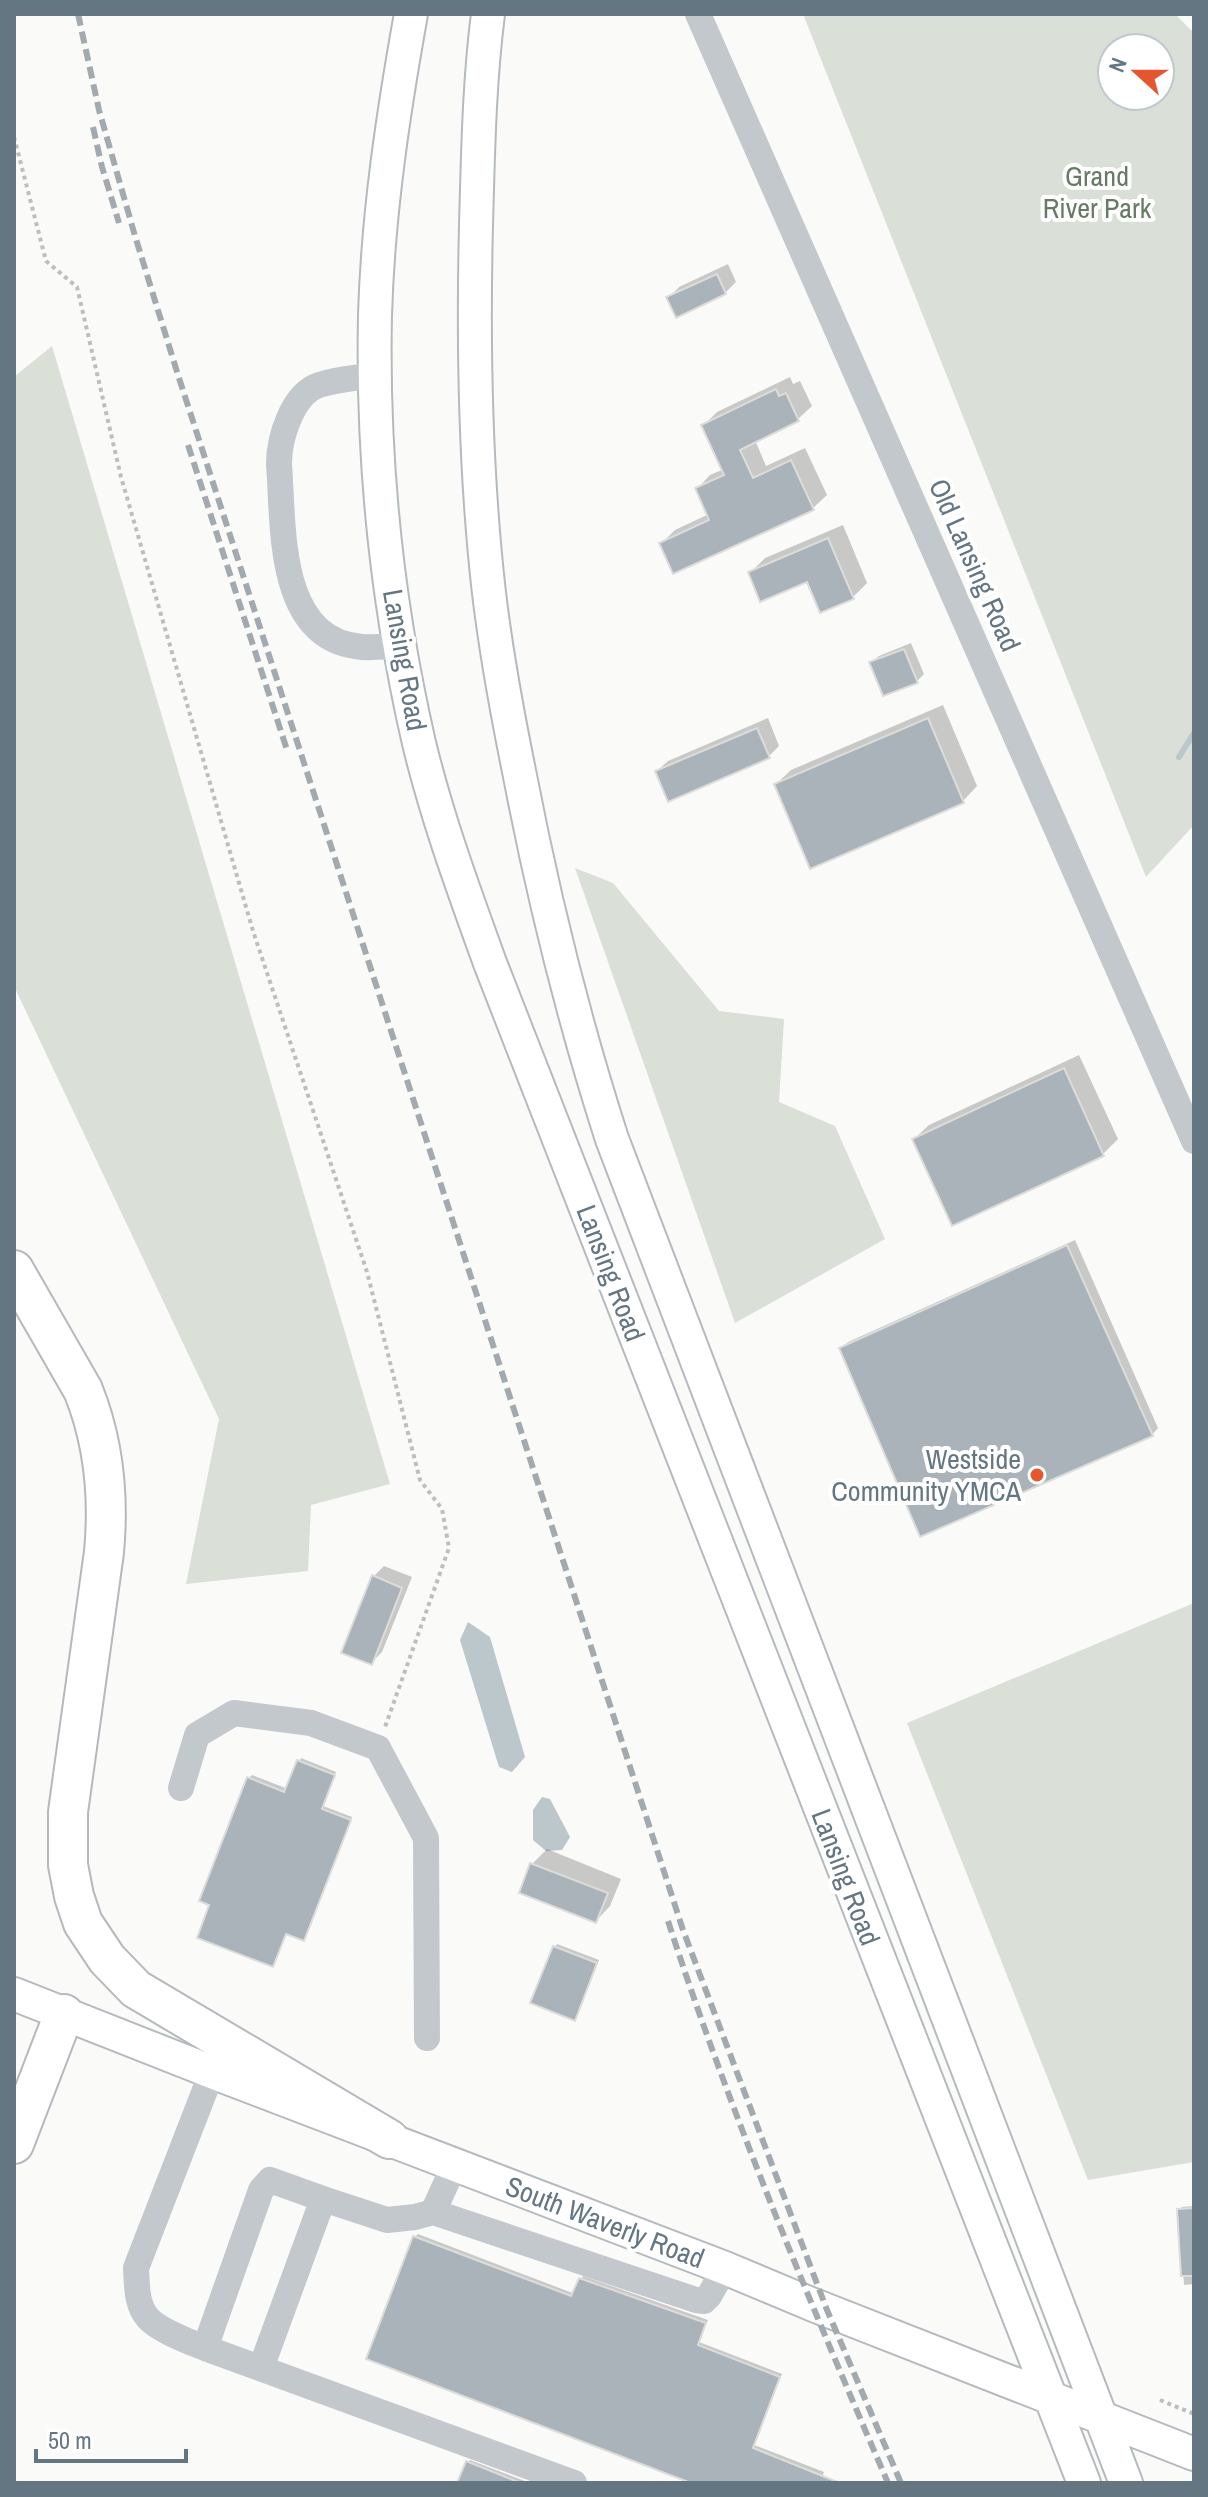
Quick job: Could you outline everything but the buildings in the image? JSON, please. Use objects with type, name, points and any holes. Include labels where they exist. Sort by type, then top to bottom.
[{"type":"highway","points":[[14,1270],[83,1390],[91,1410],[105,1482],[104,1552],[66,1832],[70,1880],[83,1923],[107,1959],[136,1989],[389,2139]]},
{"type":"highway","points":[[14,2144],[64,2014]]},
{"type":"main road","name":"Lansing Road","points":[[411,14],[382,210],[375,314],[375,375],[377,451],[399,645],[420,746],[445,834],[490,963],[1084,2483]]},
{"type":"main road","name":"Lansing Road","points":[[488,14],[477,163],[474,304],[475,383],[488,578],[506,704],[561,966],[612,1139],[1126,2483]]},
{"type":"main road","name":"South Waverly Road","points":[[14,1994],[725,2268],[1194,2454]]},
{"type":"street","name":"Old Lansing Road","points":[[698,14],[1194,1141]]},
{"type":"street","points":[[375,375],[317,385],[304,395],[283,430],[279,464],[289,574],[299,604],[311,622],[331,639],[364,648],[399,645]]},
{"type":"street","points":[[181,1788],[197,1735],[234,1713],[311,1723],[378,1748],[426,1838],[427,2038]]},
{"type":"street","points":[[212,2072],[136,2268],[138,2298],[148,2318],[176,2336],[205,2348],[574,2483]]},
{"type":"street","points":[[433,2212],[455,2164]]},
{"type":"street","points":[[205,2348],[261,2190],[270,2180],[387,2220],[433,2212],[696,2300],[704,2301],[709,2296],[725,2268]]},
{"type":"street","points":[[261,2368],[323,2199]]},
{"type":"path","points":[[14,137],[46,261],[77,287],[121,477],[253,931],[367,1272],[420,1480],[442,1509],[449,1548],[378,1748]]},
{"type":"path","points":[[1160,2400],[1194,2414]]},
{"type":"green space","name":"Grand River Park","points":[[803,14],[1175,14],[1194,33],[1194,825],[1146,877]]},
{"type":"green space","points":[[52,346],[390,1484],[311,1505],[308,1571],[186,1584],[219,1419],[14,986],[14,377]]},
{"type":"green space","points":[[575,868],[613,883],[719,1011],[784,1019],[779,1102],[835,1126],[885,1239],[735,1323]]},
{"type":"green space","points":[[1194,1603],[1194,2162],[1088,2180],[907,1723]]},
{"type":"shaded area","points":[[468,1622],[490,1637],[525,1757],[512,1772],[499,1767],[460,1640]]},
{"type":"shaded area","points":[[542,1797],[550,1799],[570,1837],[562,1850],[546,1851],[533,1840],[533,1810]]},
{"type":"waterway","points":[[1179,757],[1194,733]]},
{"type":"railway","points":[[78,14],[99,110],[178,375],[683,1930],[827,2310],[901,2483]]},
{"type":"railway","points":[[93,127],[119,223]]},
{"type":"railway","points":[[188,445],[288,753]]},
{"type":"railway","points":[[668,1921],[717,2063],[771,2204],[888,2483]]},
{"type":"place","name":"Westside Community YMCA","points":[[1037,1475]]}]
